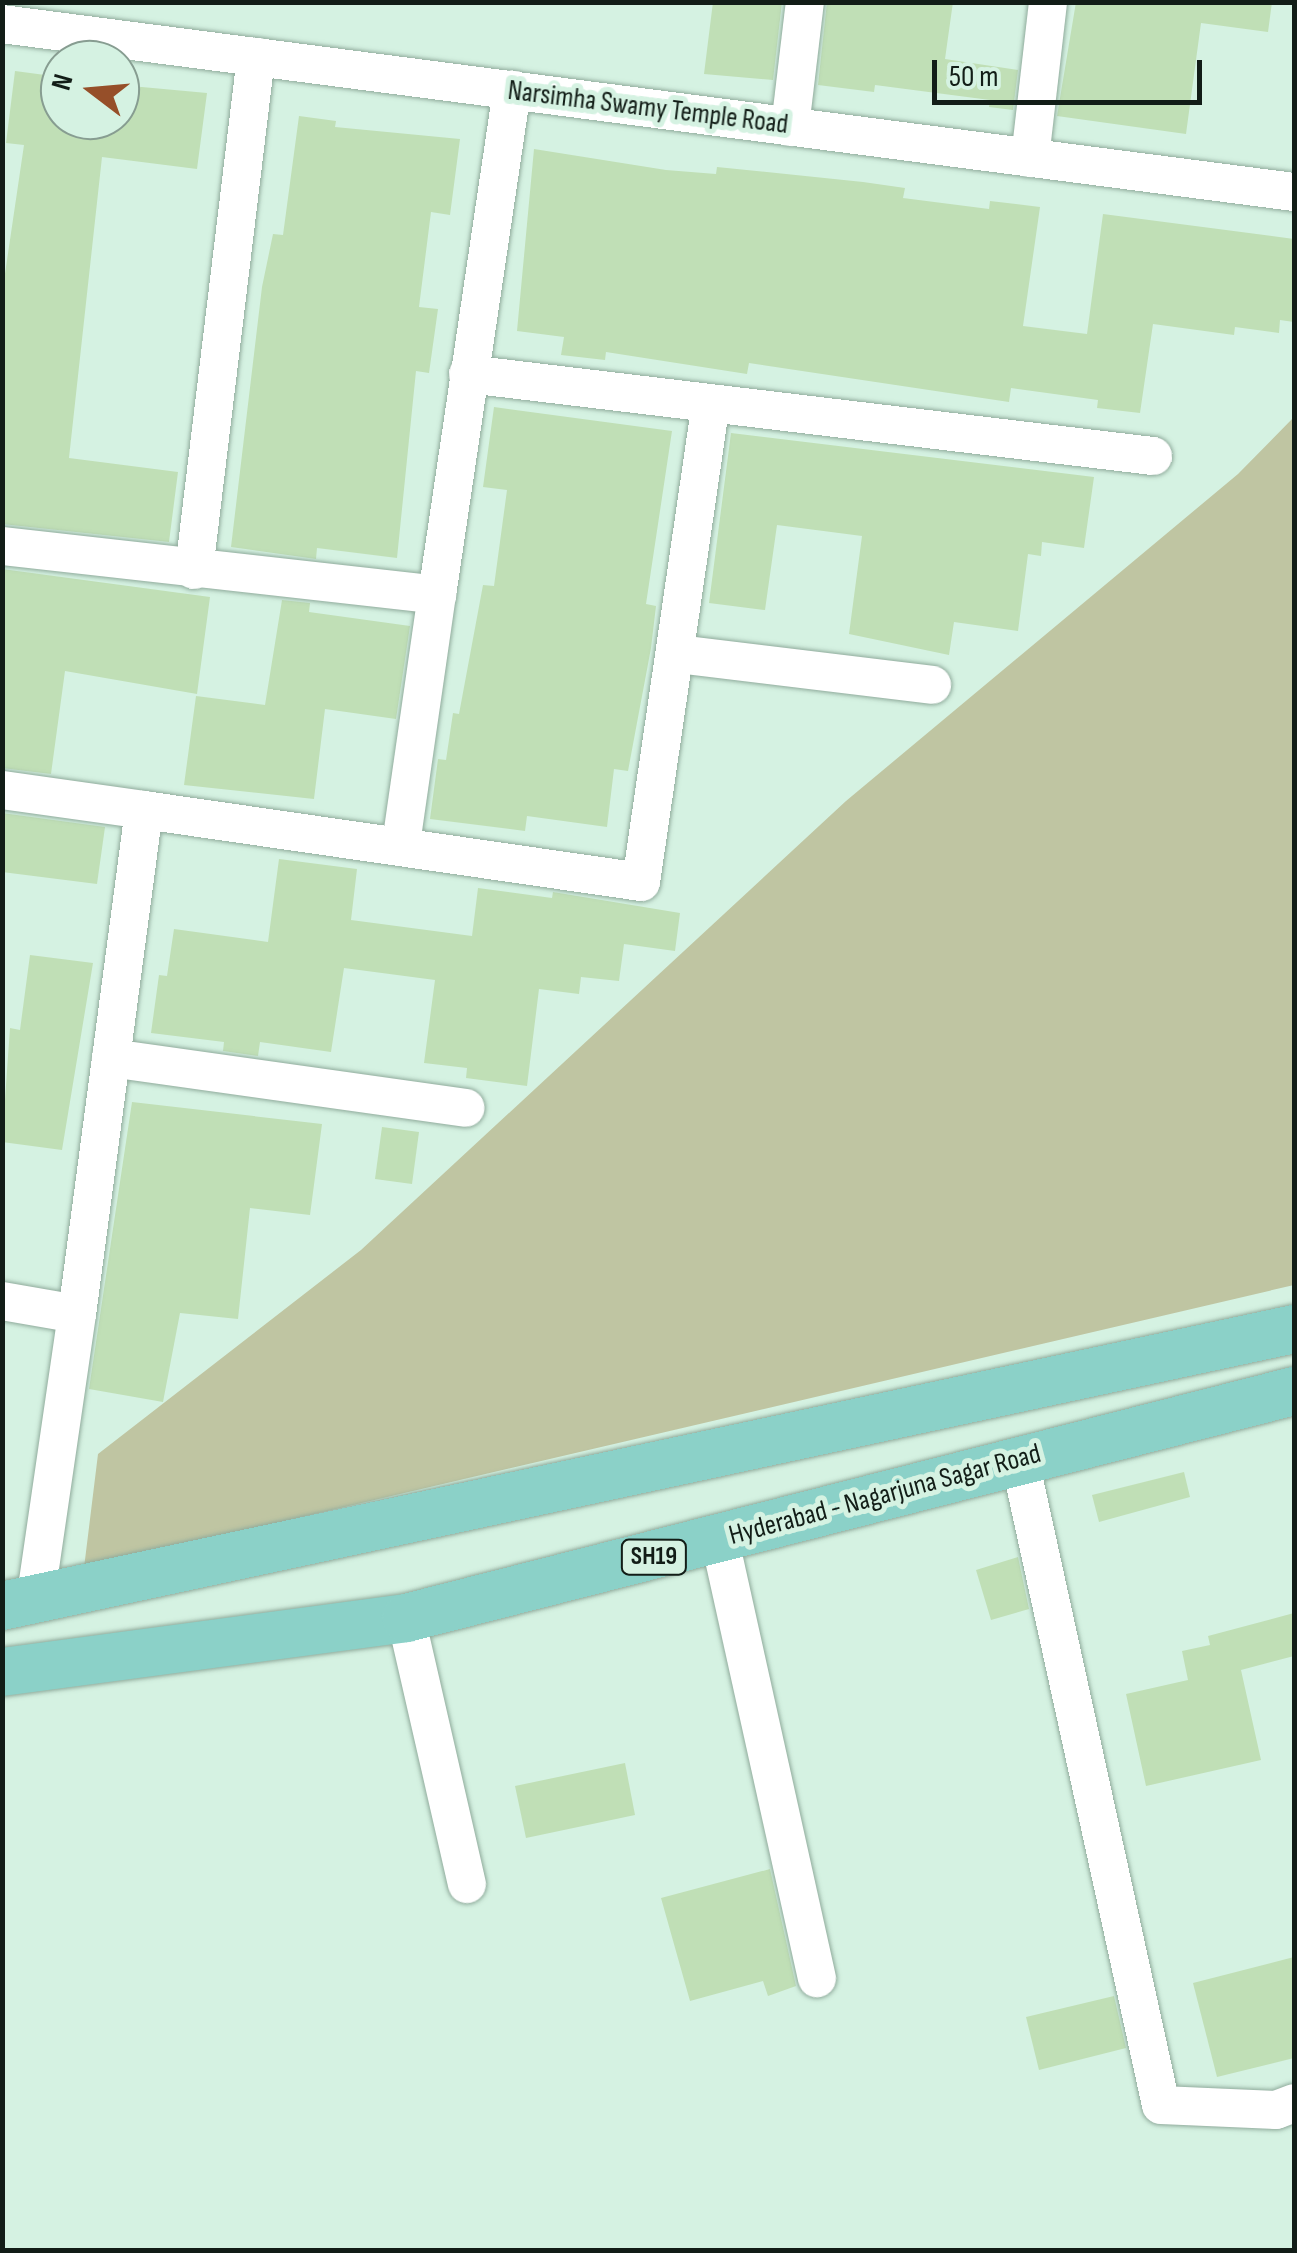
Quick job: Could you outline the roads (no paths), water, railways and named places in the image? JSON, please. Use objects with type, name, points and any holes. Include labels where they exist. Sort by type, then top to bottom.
[{"type":"main road","points":[[19,1604],[1294,1328]]},
{"type":"main road","name":"Hyderabad - Nagarjuna Sagar Road","points":[[2,1672],[406,1618],[720,1540],[1018,1457],[1294,1391]]},
{"type":"street","points":[[790,127],[805,2]]},
{"type":"street","points":[[1030,158],[1048,2]]},
{"type":"street","name":"Narsimha Swamy Temple Road","points":[[2,24],[1294,192]]},
{"type":"street","points":[[194,570],[256,57]]},
{"type":"street","points":[[402,844],[512,90]]},
{"type":"street","points":[[468,374],[1153,456]]},
{"type":"street","points":[[2,790],[402,844],[641,882],[711,404]]},
{"type":"street","points":[[2,546],[437,595]]},
{"type":"street","points":[[676,654],[932,685]]},
{"type":"street","points":[[19,1604],[78,1314],[144,810]]},
{"type":"street","points":[[111,1058],[465,1108]]},
{"type":"street","points":[[2,1301],[78,1314]]},
{"type":"street","points":[[1018,1457],[1161,2105],[1276,2110],[1294,2103]]},
{"type":"street","points":[[720,1540],[817,1978]]},
{"type":"street","points":[[406,1618],[467,1884]]}]
